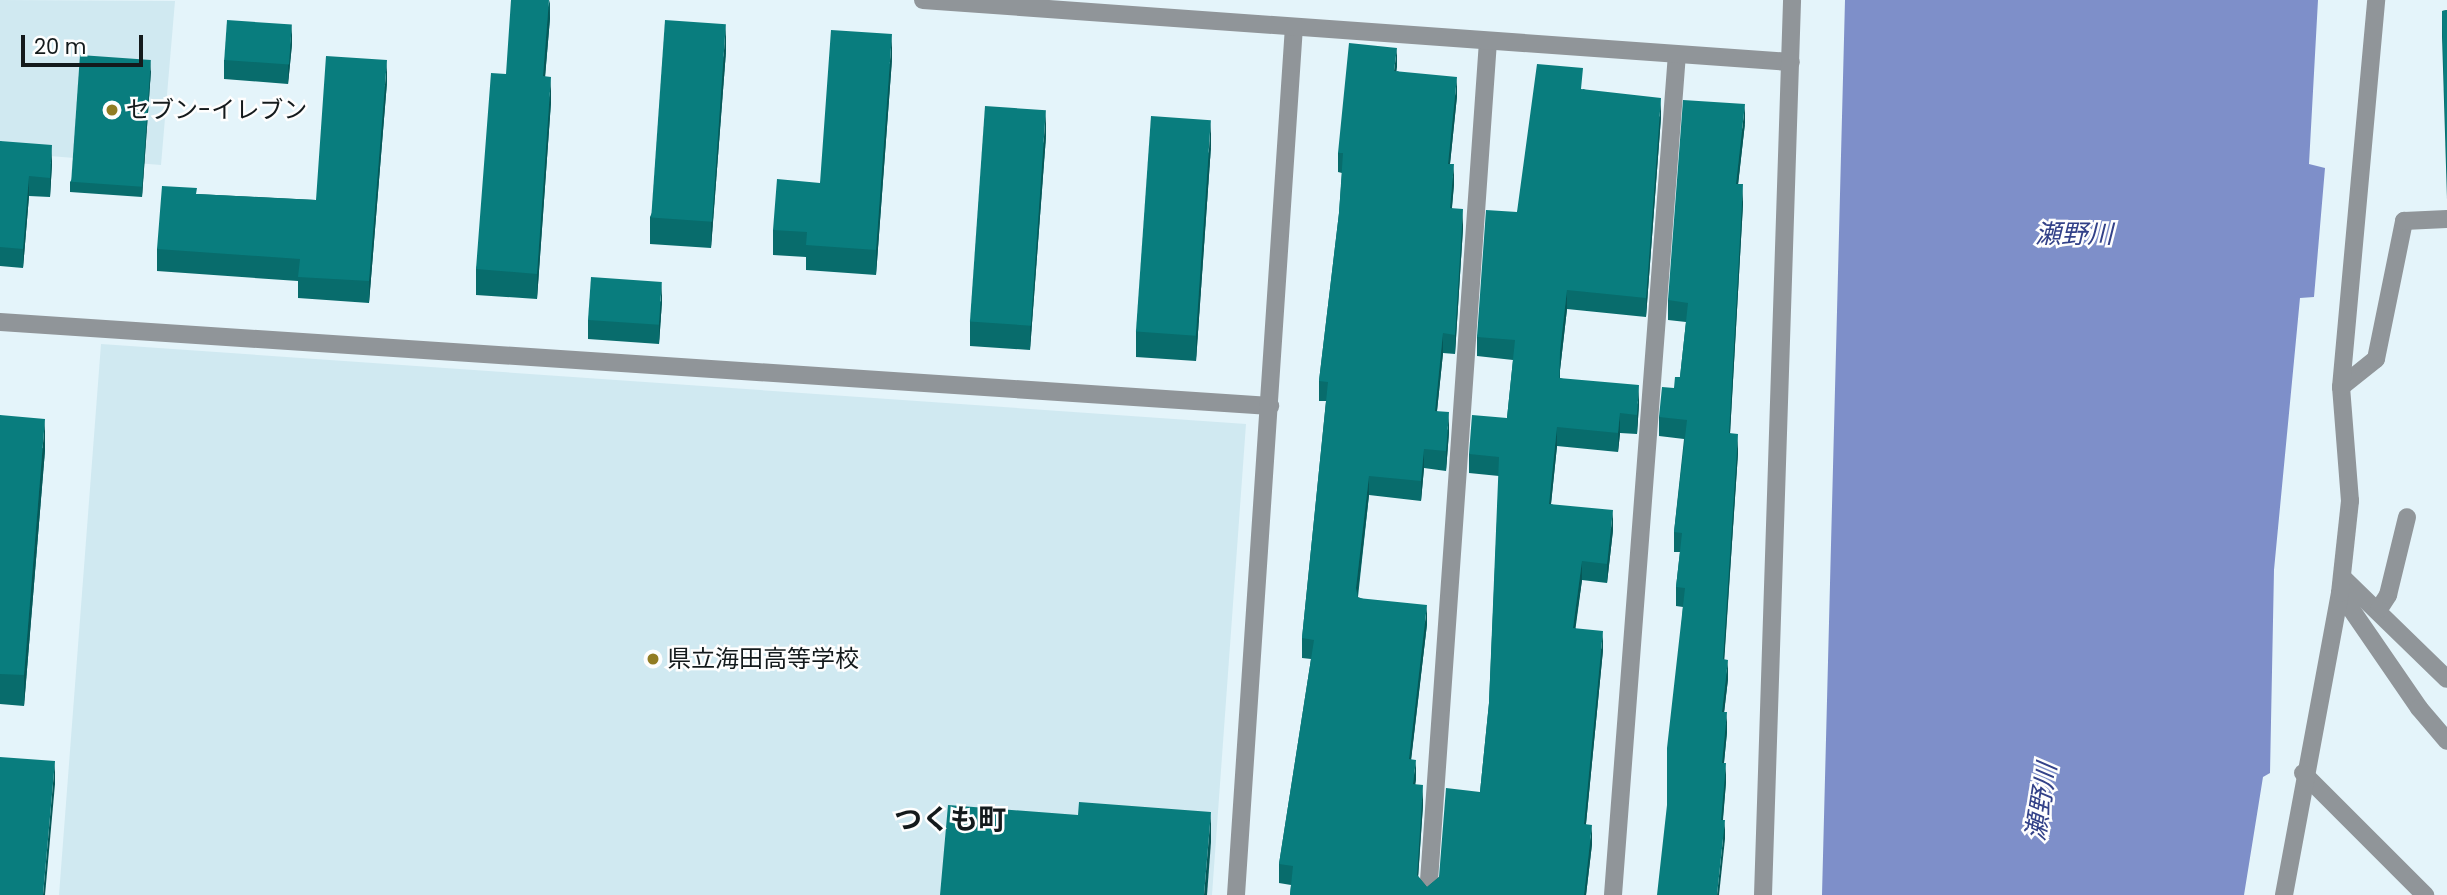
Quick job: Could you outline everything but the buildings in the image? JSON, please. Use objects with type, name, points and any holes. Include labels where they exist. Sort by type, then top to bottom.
[{"type":"street","points":[[923,0],[1791,62]]},
{"type":"street","points":[[1763,895],[1792,0]]},
{"type":"street","points":[[2284,895],[2303,773],[2341,585],[2350,501],[2342,387],[2376,0]]},
{"type":"street","points":[[1236,895],[1294,27]]},
{"type":"street","points":[[1428,895],[1488,40]]},
{"type":"street","points":[[1613,895],[1677,54]]},
{"type":"street","points":[[2342,387],[2376,359],[2404,221],[2447,219]]},
{"type":"street","points":[[0,322],[1270,406]]},
{"type":"street","points":[[2379,608],[2388,596],[2407,517]]},
{"type":"street","points":[[2341,585],[2379,608],[2447,679]]},
{"type":"street","points":[[2341,585],[2419,708],[2447,741]]},
{"type":"street","points":[[2303,773],[2425,895]]},
{"type":"shaded area","points":[[0,0],[175,1],[161,165],[0,152]]},
{"type":"shaded area","name":"県立海田高等学校","points":[[101,344],[1246,424],[1212,895],[59,895]]},
{"type":"water","name":"瀬野川","points":[[1845,0],[2318,0],[2309,164],[2325,168],[2314,297],[2300,298],[2274,570],[2270,773],[2263,777],[2244,895],[1822,895]]},
{"type":"place","name":"セブン-イレブン","points":[[112,110]]},
{"type":"place","name":"県立海田高等学校","points":[[653,659]]},
{"type":"district","name":"つくも町","points":[[950,820]]}]
